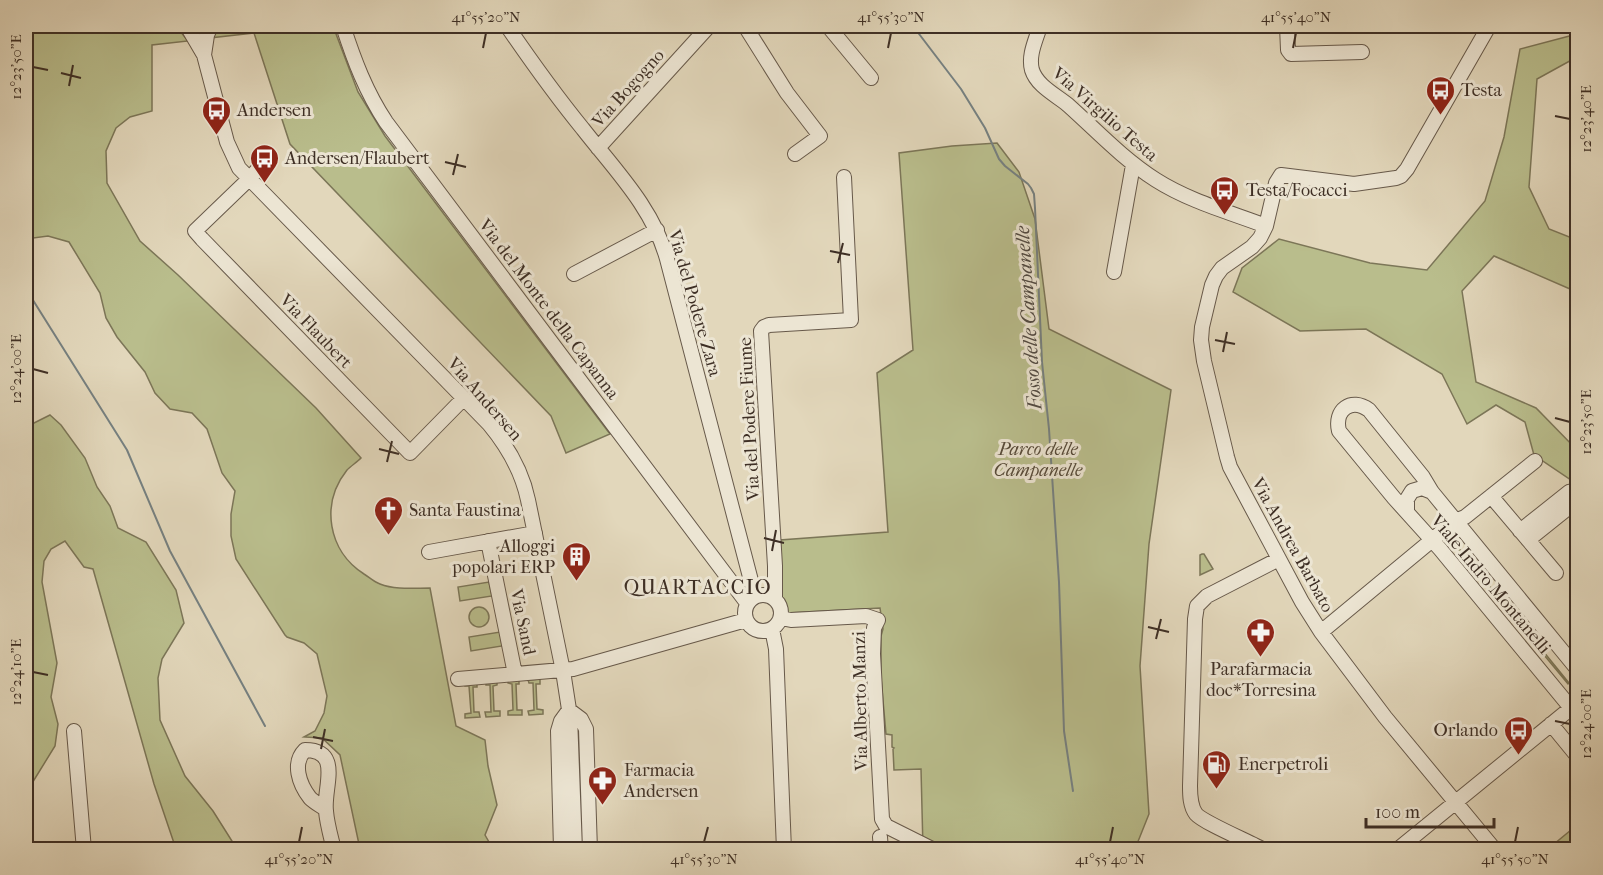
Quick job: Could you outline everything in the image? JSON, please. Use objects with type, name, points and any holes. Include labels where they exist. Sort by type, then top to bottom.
[{"type":"street","name":"Via Andersen","points":[[187,26],[204,55],[229,148],[239,168],[495,431],[515,463],[524,484],[535,533],[569,710],[575,849]]},
{"type":"street","name":"Via Andersen","points":[[204,55],[211,26]]},
{"type":"street","name":"Via del Monte della Capanna","points":[[343,26],[371,98],[386,122],[751,599]]},
{"type":"street","name":"Via del Podere Zara","points":[[507,26],[553,92],[643,206],[657,230],[667,259],[751,599]]},
{"type":"street","name":"Via Bogogno","points":[[598,148],[709,26]]},
{"type":"street","points":[[745,26],[787,93],[820,136],[795,154]]},
{"type":"street","points":[[828,26],[871,78]]},
{"type":"street","name":"Via Virgilio Testa","points":[[1040,26],[1030,58],[1033,72],[1043,86],[1068,105],[1133,165],[1157,181],[1194,199],[1266,226]]},
{"type":"street","points":[[1287,26],[1288,50],[1291,54],[1362,52]]},
{"type":"street","points":[[1266,226],[1276,183],[1281,175],[1354,184],[1392,180],[1404,173],[1489,26]]},
{"type":"street","points":[[1114,272],[1133,165]]},
{"type":"street","points":[[249,179],[261,166]]},
{"type":"street","name":"Via del Podere Fiume","points":[[775,598],[776,582],[761,333],[764,327],[769,325],[851,320],[844,177]]},
{"type":"street","name":"Via Flaubert","points":[[249,179],[195,231],[410,453],[464,398]]},
{"type":"street","name":"Via Andrea Barbato","points":[[1266,226],[1252,247],[1222,268],[1214,280],[1202,327],[1204,361],[1230,467],[1302,602],[1321,632],[1385,717],[1495,849]]},
{"type":"street","points":[[574,274],[657,230]]},
{"type":"street","name":"Viale Indro Montanelli","points":[[1574,705],[1394,498],[1340,431],[1339,418],[1345,409],[1354,405],[1369,410],[1424,477],[1432,492],[1455,521],[1578,670]]},
{"type":"street","points":[[1321,632],[1455,521],[1465,517],[1535,461]]},
{"type":"street","name":"Viale Indro Montanelli","points":[[1407,511],[1406,501],[1412,491],[1422,488],[1432,492]]},
{"type":"street","points":[[1491,496],[1556,573]]},
{"type":"street","points":[[1524,536],[1578,499]]},
{"type":"street","points":[[429,552],[535,533]]},
{"type":"street","name":"Via Sand","points":[[488,541],[515,674]]},
{"type":"street","points":[[1264,849],[1205,821],[1196,813],[1191,804],[1195,619],[1197,606],[1207,596],[1279,559]]},
{"type":"street","points":[[776,623],[765,631],[751,626],[746,620],[744,611],[751,599],[767,594],[775,598],[781,608],[776,623],[776,649],[784,849]]},
{"type":"street","name":"Via Alberto Manzi","points":[[776,623],[791,620],[866,616],[878,620],[874,628],[873,654],[882,819],[886,826],[934,849]]},
{"type":"street","points":[[458,679],[562,671],[609,660],[746,620]]},
{"type":"street","points":[[1397,849],[1574,705]]},
{"type":"street","name":"Via Andersen","points":[[569,710],[581,719],[586,729],[590,849]]},
{"type":"street","points":[[561,849],[558,731],[561,721],[569,710]]},
{"type":"street","points":[[1551,724],[1578,757]]},
{"type":"street","points":[[74,731],[84,849]]},
{"type":"street","points":[[325,809],[334,849]]},
{"type":"green space","points":[[26,26],[176,26],[188,41],[152,45],[152,111],[130,117],[116,128],[106,151],[107,183],[140,241],[316,408],[361,458],[347,470],[333,497],[331,512],[336,540],[342,553],[352,564],[378,583],[398,588],[430,588],[456,726],[485,740],[497,805],[485,835],[493,849],[360,849],[340,755],[322,738],[304,737],[315,731],[324,713],[327,696],[317,654],[304,643],[285,635],[236,559],[231,536],[231,514],[235,491],[222,473],[207,429],[192,413],[170,409],[155,393],[145,372],[117,337],[106,318],[100,293],[69,242],[48,236],[26,239]]},
{"type":"green space","points":[[219,26],[333,26],[358,92],[385,136],[610,434],[566,453],[551,416],[290,144],[254,33],[209,38],[213,30]]},
{"type":"green space","points":[[1577,34],[1577,57],[1537,79],[1529,187],[1549,229],[1577,240],[1577,292],[1494,256],[1462,291],[1476,382],[1536,408],[1577,450],[1577,484],[1534,455],[1525,422],[1496,405],[1467,424],[1442,374],[1366,329],[1300,331],[1233,292],[1242,268],[1279,239],[1370,263],[1427,270],[1485,201],[1504,137],[1520,49]]},
{"type":"green space","name":"Parco delle Campanelle","points":[[997,143],[1019,172],[1035,219],[1049,329],[1171,390],[1149,544],[1140,666],[1149,814],[1135,849],[923,849],[921,769],[894,770],[892,735],[886,734],[881,678],[883,629],[880,608],[787,613],[781,598],[780,540],[888,532],[877,373],[913,350],[899,153]]},
{"type":"green space","points":[[50,415],[61,425],[85,458],[97,487],[110,506],[118,528],[146,542],[176,590],[184,623],[162,659],[158,678],[160,720],[185,776],[213,811],[237,849],[176,849],[154,784],[93,569],[84,567],[65,541],[51,549],[44,561],[42,582],[57,663],[51,697],[58,724],[55,746],[26,793],[26,427]]},
{"type":"green space","points":[[1454,542],[1505,605],[1504,606],[1452,543]]},
{"type":"green space","points":[[1202,554],[1213,569],[1200,575],[1200,555]]},
{"type":"green space","points":[[489,582],[492,596],[460,601],[458,587]]},
{"type":"green space","points":[[475,607],[483,607],[489,613],[489,621],[483,627],[475,627],[469,621],[469,613]]},
{"type":"green space","points":[[1517,619],[1569,683],[1568,684],[1515,620]]},
{"type":"green space","points":[[500,632],[502,646],[471,651],[469,637]]},
{"type":"green space","points":[[519,679],[519,684],[516,684],[517,710],[522,710],[522,715],[508,715],[508,711],[513,710],[512,684],[508,683],[508,680]]},
{"type":"green space","points":[[540,679],[540,684],[536,684],[537,709],[543,710],[543,714],[529,715],[528,711],[534,710],[533,683],[529,683],[528,680]]},
{"type":"green space","points":[[486,681],[497,681],[497,685],[493,686],[494,711],[500,711],[500,716],[486,717],[485,712],[491,712],[490,685],[486,685]]},
{"type":"green space","points":[[477,682],[477,687],[473,687],[474,712],[479,712],[480,717],[465,718],[465,714],[471,713],[469,686],[465,686],[465,683]]},
{"type":"green space","points":[[1577,825],[1577,849],[1548,849]]},
{"type":"waterway","name":"Fosso delle Campanelle","points":[[913,26],[961,89],[985,128],[999,159],[1028,184],[1034,194],[1042,362],[1049,429],[1059,582],[1064,731],[1073,791]]},
{"type":"waterway","points":[[26,289],[127,450],[170,551],[265,726]]},
{"type":"place","name":"Testa","points":[[1440,116]]},
{"type":"place","name":"Andersen","points":[[216,136]]},
{"type":"place","name":"Andersen/Flaubert","points":[[264,184]]},
{"type":"place","name":"Testa/Focacci","points":[[1225,216]]},
{"type":"place","name":"Santa Faustina","points":[[388,536]]},
{"type":"place","name":"Alloggi popolari ERP","points":[[576,582]]},
{"type":"place","name":"Parafarmacia doc*Torresina","points":[[1261,658]]},
{"type":"place","name":"Orlando","points":[[1519,756]]},
{"type":"place","name":"Enerpetroli","points":[[1217,790]]},
{"type":"place","name":"Farmacia Andersen","points":[[603,806]]},
{"type":"district","name":"QUARTACCIO","points":[[698,587]]}]
